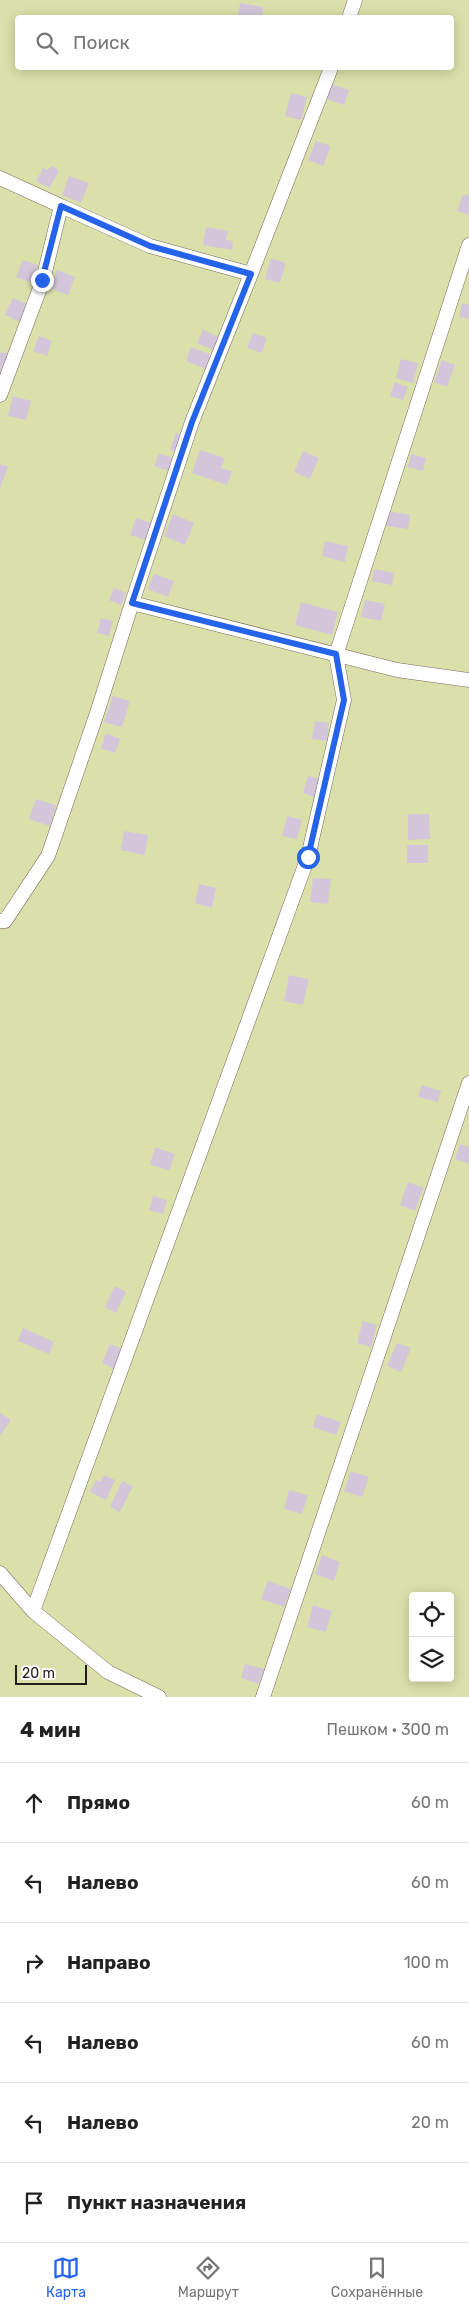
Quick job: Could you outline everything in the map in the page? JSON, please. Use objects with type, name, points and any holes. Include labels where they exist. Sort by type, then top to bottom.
[{"type":"lane","points":[[350,15],[355,0]]},
{"type":"lane","points":[[0,922],[5,921],[48,856],[192,422],[330,70]]},
{"type":"lane","points":[[0,178],[150,246],[251,274]]},
{"type":"lane","points":[[0,395],[42,280],[61,206]]},
{"type":"lane","points":[[33,1611],[308,857],[344,700],[336,654],[469,245]]},
{"type":"lane","points":[[132,603],[397,670],[469,680]]},
{"type":"lane","points":[[264,1697],[469,1083]]},
{"type":"lane","points":[[0,1573],[33,1611],[108,1672],[159,1697]]},
{"type":"green space","points":[[0,0],[469,0],[469,1697],[0,1697]]},
{"type":"building","points":[[240,3],[263,7],[262,15],[238,15]]},
{"type":"building","points":[[332,84],[349,90],[344,105],[327,99]]},
{"type":"building","points":[[291,93],[307,97],[301,120],[285,116]]},
{"type":"building","points":[[316,141],[331,146],[323,166],[308,160]]},
{"type":"building","points":[[53,166],[59,171],[49,188],[36,181],[43,168],[47,170]]},
{"type":"building","points":[[69,176],[89,183],[81,203],[62,195]]},
{"type":"building","points":[[463,194],[469,196],[469,215],[457,211]]},
{"type":"building","points":[[206,227],[228,231],[226,240],[233,241],[232,250],[203,245]]},
{"type":"building","points":[[271,258],[286,263],[280,283],[265,279]]},
{"type":"building","points":[[23,260],[38,265],[35,273],[41,275],[37,285],[16,277]]},
{"type":"building","points":[[57,270],[75,277],[68,295],[50,288]]},
{"type":"building","points":[[13,298],[30,305],[23,323],[5,315]]},
{"type":"building","points":[[462,303],[469,305],[469,319],[459,317]]},
{"type":"building","points":[[203,330],[221,338],[216,351],[197,343]]},
{"type":"building","points":[[253,333],[267,338],[262,353],[247,348]]},
{"type":"building","points":[[39,336],[52,341],[47,356],[33,351]]},
{"type":"building","points":[[191,347],[212,355],[206,369],[186,361]]},
{"type":"building","points":[[0,352],[9,354],[0,377]]},
{"type":"building","points":[[401,359],[418,363],[413,383],[396,378]]},
{"type":"building","points":[[442,360],[455,365],[447,387],[434,382]]},
{"type":"building","points":[[395,382],[408,387],[403,400],[390,396]]},
{"type":"building","points":[[13,396],[31,401],[26,420],[8,416]]},
{"type":"building","points":[[176,433],[184,436],[178,453],[170,450]]},
{"type":"building","points":[[200,450],[225,458],[221,468],[232,471],[227,485],[192,473]]},
{"type":"building","points":[[303,451],[319,458],[310,479],[294,472]]},
{"type":"building","points":[[159,453],[176,459],[171,472],[154,466]]},
{"type":"building","points":[[411,454],[426,458],[423,471],[408,467]]},
{"type":"building","points":[[0,464],[8,467],[0,488]]},
{"type":"building","points":[[388,511],[410,515],[408,529],[386,526]]},
{"type":"building","points":[[173,514],[194,523],[185,545],[164,536]]},
{"type":"building","points":[[136,518],[152,523],[146,540],[130,535]]},
{"type":"building","points":[[325,541],[348,546],[345,562],[322,556]]},
{"type":"building","points":[[374,569],[394,573],[392,585],[372,581]]},
{"type":"building","points":[[154,574],[174,581],[168,597],[148,589]]},
{"type":"building","points":[[114,588],[126,593],[121,605],[109,600]]},
{"type":"building","points":[[365,600],[385,604],[381,621],[361,617]]},
{"type":"building","points":[[301,602],[338,612],[332,635],[295,625]]},
{"type":"building","points":[[101,618],[113,621],[109,636],[97,633]]},
{"type":"building","points":[[113,696],[130,701],[122,727],[104,722]]},
{"type":"building","points":[[315,721],[329,723],[327,741],[312,739]]},
{"type":"building","points":[[106,733],[120,739],[115,753],[101,748]]},
{"type":"building","points":[[308,776],[321,779],[315,797],[303,793]]},
{"type":"building","points":[[36,799],[56,805],[50,826],[29,819]]},
{"type":"building","points":[[408,814],[429,814],[430,839],[408,840]]},
{"type":"building","points":[[287,816],[302,820],[297,839],[282,836]]},
{"type":"building","points":[[124,831],[148,835],[145,855],[121,850]]},
{"type":"building","points":[[407,845],[428,845],[428,863],[407,863]]},
{"type":"building","points":[[313,878],[331,879],[328,904],[310,902]]},
{"type":"building","points":[[199,884],[216,888],[212,908],[195,903]]},
{"type":"building","points":[[289,975],[309,979],[303,1005],[284,1001]]},
{"type":"building","points":[[422,1085],[441,1091],[438,1102],[418,1097]]},
{"type":"building","points":[[460,1144],[469,1147],[469,1164],[455,1159]]},
{"type":"building","points":[[155,1147],[175,1154],[169,1171],[150,1164]]},
{"type":"building","points":[[408,1182],[423,1188],[415,1211],[400,1205]]},
{"type":"building","points":[[153,1196],[167,1200],[163,1214],[149,1210]]},
{"type":"building","points":[[115,1286],[126,1292],[116,1313],[105,1307]]},
{"type":"building","points":[[363,1321],[377,1325],[371,1347],[357,1343]]},
{"type":"building","points":[[23,1328],[54,1342],[49,1354],[18,1341]]},
{"type":"building","points":[[397,1343],[411,1348],[401,1372],[387,1366]]},
{"type":"building","points":[[110,1344],[124,1350],[115,1369],[102,1363]]},
{"type":"building","points":[[0,1413],[11,1420],[0,1436]]},
{"type":"building","points":[[317,1414],[341,1422],[336,1435],[313,1427]]},
{"type":"building","points":[[351,1471],[369,1477],[362,1497],[344,1491]]},
{"type":"building","points":[[104,1475],[115,1480],[106,1500],[90,1492],[96,1480],[100,1482]]},
{"type":"building","points":[[122,1481],[133,1486],[120,1512],[110,1507]]},
{"type":"building","points":[[289,1490],[308,1495],[302,1514],[284,1509]]},
{"type":"building","points":[[322,1555],[340,1562],[334,1581],[315,1574]]},
{"type":"building","points":[[268,1581],[291,1589],[284,1607],[261,1599]]},
{"type":"building","points":[[313,1605],[332,1611],[326,1632],[307,1627]]},
{"type":"building","points":[[245,1664],[264,1669],[259,1684],[241,1678]]},
{"type":"route","points":[[42,280],[61,206],[150,246],[251,274],[192,422],[132,603],[336,654],[344,700],[308,857]]}]
